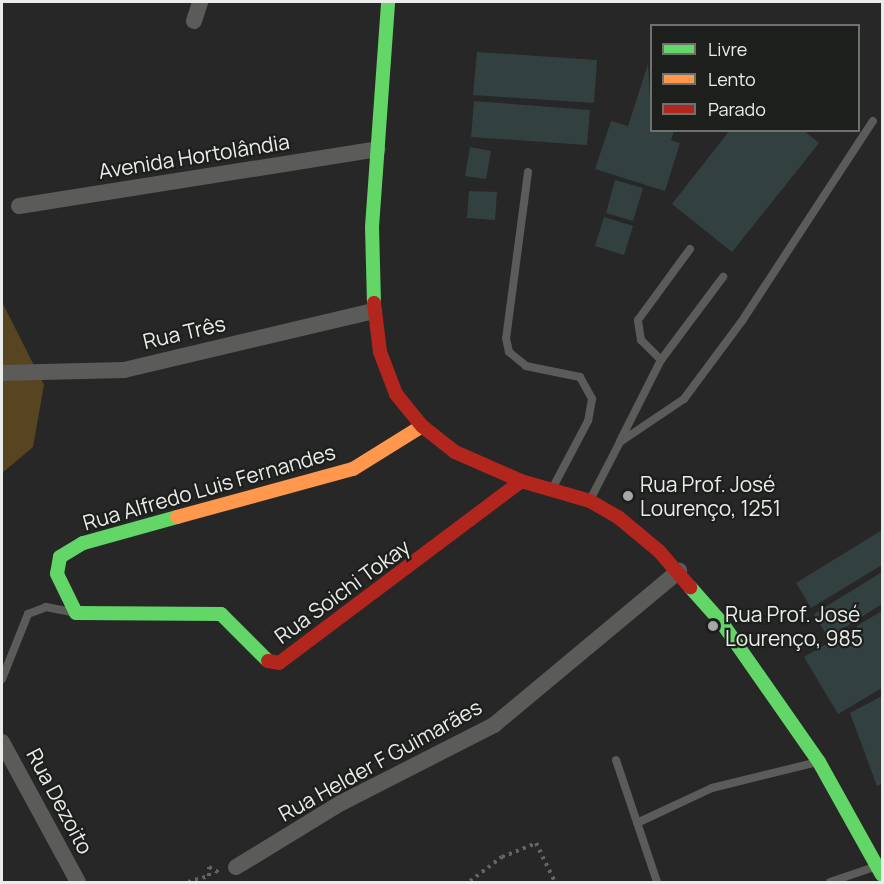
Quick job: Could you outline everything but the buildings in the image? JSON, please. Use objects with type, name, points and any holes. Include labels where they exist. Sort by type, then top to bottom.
[{"type":"street","points":[[194,21],[200,2]]},
{"type":"street","points":[[388,2],[377,149],[374,311],[380,352],[396,394],[422,426],[455,452],[521,481],[590,501],[642,535],[679,572],[722,623],[819,762],[880,870]]},
{"type":"street","name":"Avenida Hortolândia","points":[[19,206],[377,149]]},
{"type":"street","name":"Rua Três","points":[[2,373],[124,370],[374,311]]},
{"type":"street","name":"Rua Alfredo Luis Fernandes","points":[[76,613],[56,564],[69,550],[105,535],[352,469],[422,426]]},
{"type":"street","name":"Rua Soichi Tokay","points":[[76,613],[220,614],[266,661],[279,663],[521,481]]},
{"type":"street","name":"Rua Helder F Guimarães","points":[[236,867],[341,803],[494,725],[679,572]]},
{"type":"street","name":"Rua Dezoito","points":[[2,742],[78,882]]},
{"type":"lane","points":[[620,442],[684,399],[804,230],[873,121]]},
{"type":"lane","points":[[528,172],[506,338],[509,352],[526,366],[580,377],[592,399],[588,421],[552,490]]},
{"type":"lane","points":[[662,360],[638,334],[638,320],[690,249]]},
{"type":"lane","points":[[590,501],[662,360],[723,277]]},
{"type":"lane","points":[[2,679],[28,614],[46,607],[76,613]]},
{"type":"lane","points":[[616,760],[657,882]]},
{"type":"lane","points":[[637,823],[712,788],[819,762]]},
{"type":"lane","points":[[830,882],[880,870]]},
{"type":"path","points":[[469,882],[502,857],[536,843],[555,882]]},
{"type":"path","points":[[188,882],[209,876],[209,867],[217,876],[220,865],[236,867]]},
{"type":"shaded area","points":[[2,302],[44,385],[33,447],[2,473]]},
{"type":"traffic: fast","points":[[374,303],[372,227],[388,2]]},
{"type":"traffic: fast","points":[[177,517],[83,543],[60,557],[57,574],[76,613],[221,614],[268,661]]},
{"type":"traffic: fast","points":[[690,587],[722,623],[819,762],[882,875]]},
{"type":"traffic: slow","points":[[177,517],[353,469],[422,426]]},
{"type":"traffic: jam","points":[[374,303],[380,352],[396,394],[422,426],[455,452],[521,481],[590,501],[618,517],[659,551],[690,587]]},
{"type":"traffic: jam","points":[[268,661],[279,663],[521,481]]},
{"type":"place","name":"Rua Prof. José Lourenço, 1251","points":[[628,496]]},
{"type":"place","name":"Rua Prof. José Lourenço, 985","points":[[713,626]]}]
